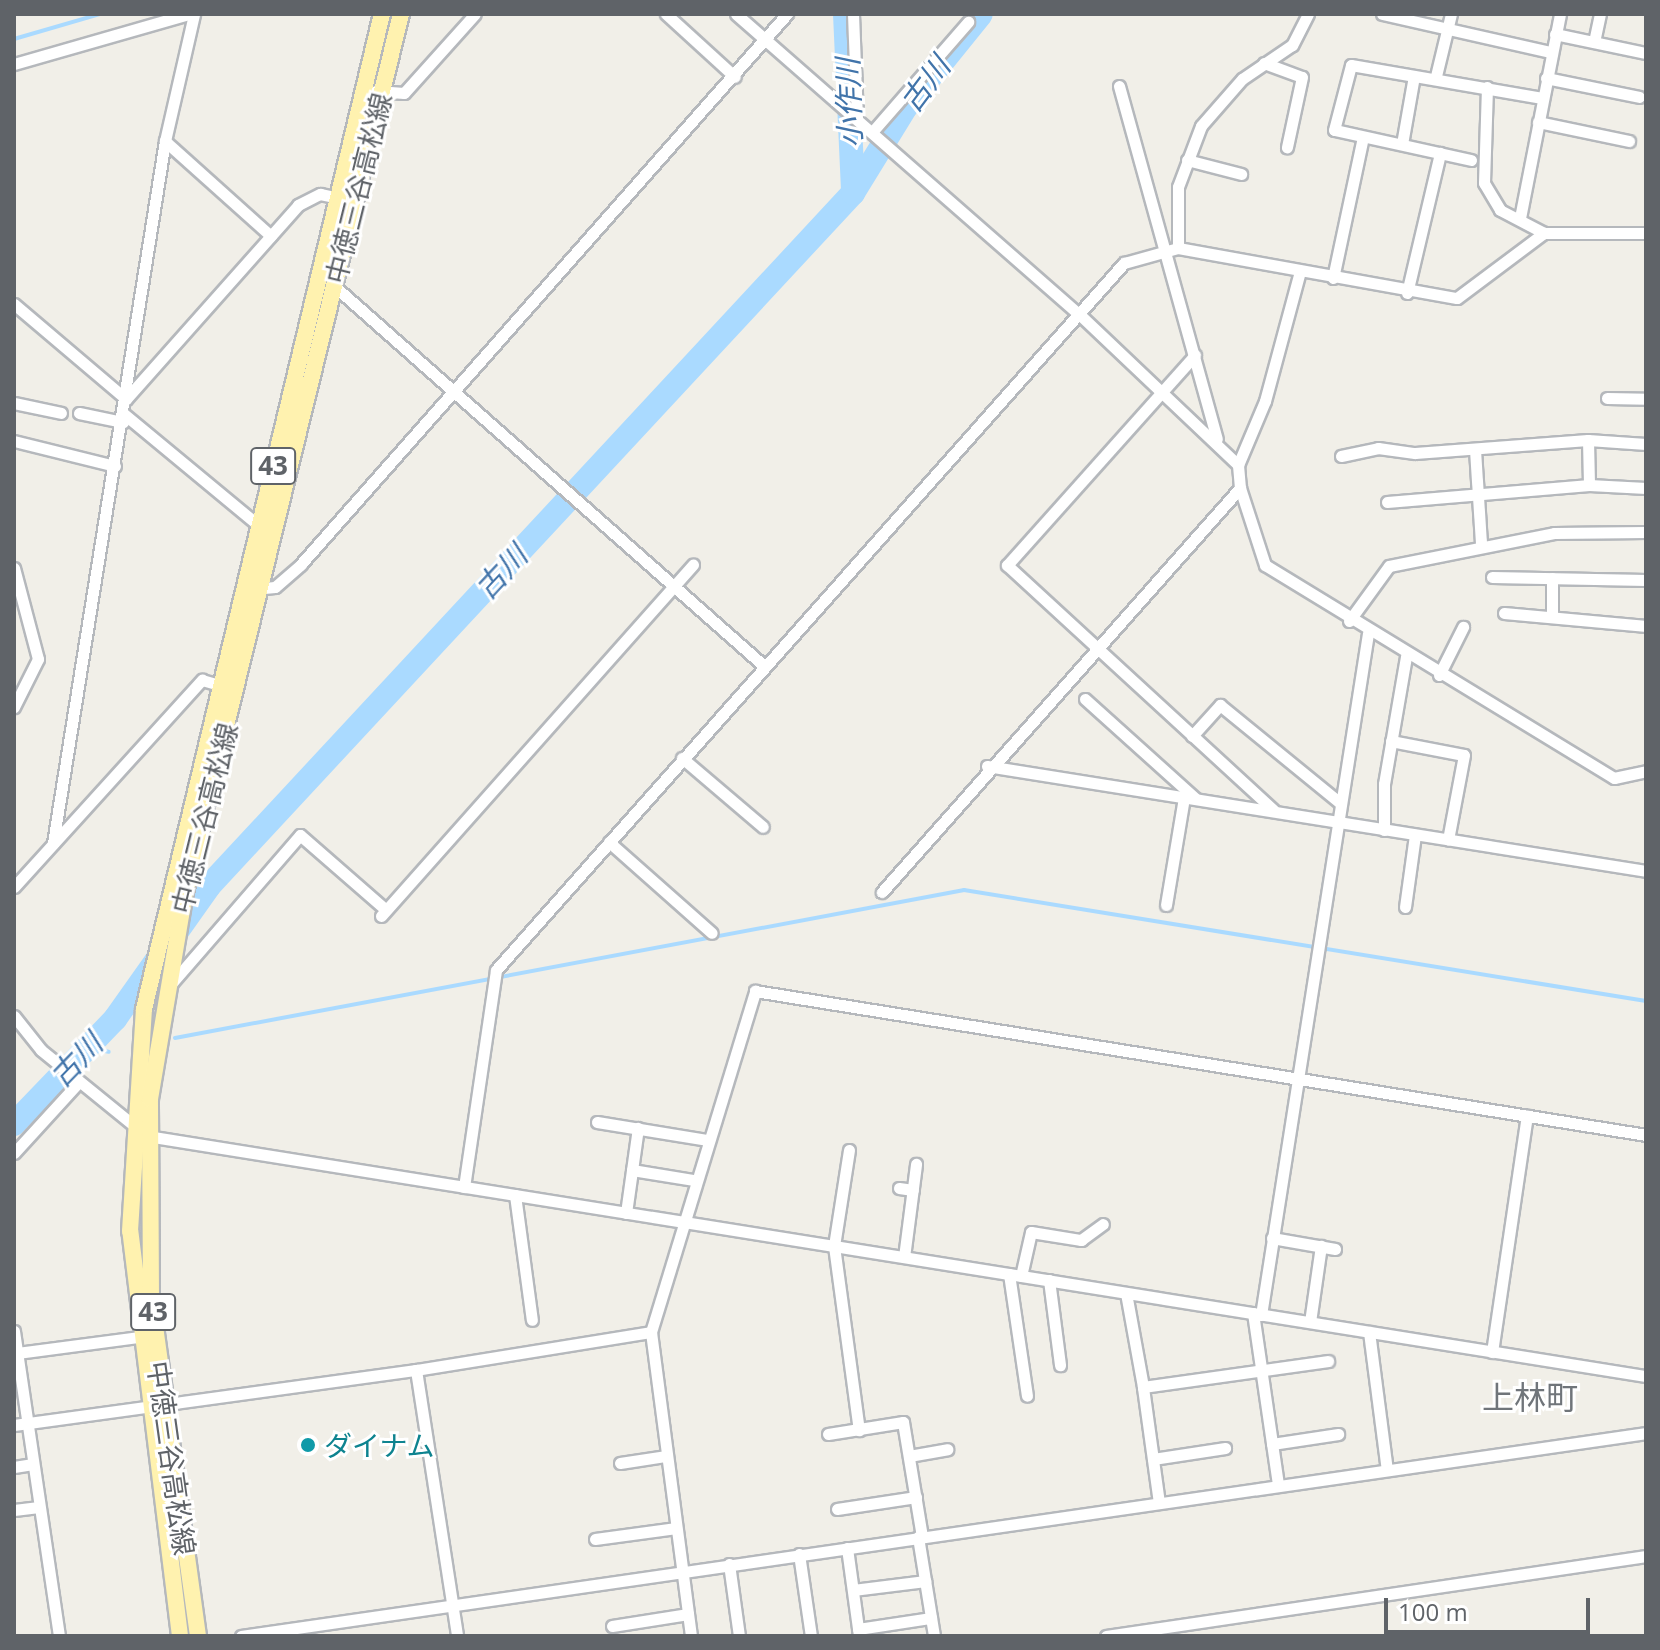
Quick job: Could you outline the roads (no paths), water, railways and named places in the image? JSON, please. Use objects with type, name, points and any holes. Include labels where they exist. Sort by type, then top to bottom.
[{"type":"main road","name":"中徳三谷高松線","points":[[198,1636],[165,1406],[139,1132],[185,892],[236,689],[258,525],[382,14]]},
{"type":"main road","name":"中徳三谷高松線","points":[[180,1636],[138,1337],[139,1132],[144,1009],[161,917],[219,685],[251,588],[335,286],[401,14]]},
{"type":"street","points":[[14,64],[191,14],[165,141],[53,843]]},
{"type":"street","points":[[364,88],[404,93],[475,14]]},
{"type":"street","points":[[666,14],[735,77]]},
{"type":"street","points":[[736,14],[875,132],[1078,313],[1217,439],[1238,465]]},
{"type":"street","points":[[251,588],[301,564],[735,77],[787,14]]},
{"type":"street","points":[[853,14],[856,117]]},
{"type":"street","points":[[1173,249],[1173,219],[1187,160],[1222,97],[1292,45],[1308,14]]},
{"type":"street","points":[[1382,14],[1551,52]]},
{"type":"street","points":[[1436,76],[1451,14]]},
{"type":"street","points":[[1520,218],[1560,14]]},
{"type":"street","points":[[1594,42],[1600,14]]},
{"type":"street","points":[[875,132],[968,22]]},
{"type":"street","points":[[1555,34],[1646,53]]},
{"type":"street","points":[[1264,63],[1302,77],[1287,147]]},
{"type":"street","points":[[1471,160],[1334,130],[1351,65],[1414,76],[1436,76],[1542,98]]},
{"type":"street","points":[[1402,144],[1414,76]]},
{"type":"street","points":[[1546,78],[1639,97]]},
{"type":"street","points":[[1119,86],[1173,249],[1195,355],[1217,439]]},
{"type":"street","points":[[1487,87],[1484,183],[1500,210],[1544,233],[1646,233]]},
{"type":"street","points":[[1538,122],[1629,141]]},
{"type":"street","points":[[1333,278],[1363,137]]},
{"type":"street","points":[[165,141],[271,236]]},
{"type":"street","points":[[1407,293],[1440,153]]},
{"type":"street","points":[[1187,160],[1241,174]]},
{"type":"street","points":[[126,399],[298,205],[320,194],[355,202]]},
{"type":"street","points":[[464,1187],[496,980],[609,842],[774,650],[1124,263],[1173,249],[1407,293],[1457,298],[1544,233]]},
{"type":"street","points":[[1300,271],[1265,401],[1238,465],[1240,488],[1265,565],[1368,633],[1614,778],[1646,771]]},
{"type":"street","points":[[320,272],[764,663]]},
{"type":"street","points":[[14,304],[126,399]]},
{"type":"street","points":[[1195,355],[1007,565],[1275,812]]},
{"type":"street","points":[[1607,398],[1646,399]]},
{"type":"street","points":[[14,403],[61,413]]},
{"type":"street","points":[[79,413],[123,418],[258,525]]},
{"type":"street","points":[[1341,456],[1378,448],[1475,450],[1588,440],[1646,444]]},
{"type":"street","points":[[1588,440],[1589,485]]},
{"type":"street","points":[[14,441],[115,466]]},
{"type":"street","points":[[1475,450],[1481,544]]},
{"type":"street","points":[[1387,502],[1589,485],[1646,488]]},
{"type":"street","points":[[882,892],[987,766],[1097,649],[1240,488]]},
{"type":"street","points":[[1349,621],[1389,566],[1481,544],[1646,532]]},
{"type":"street","points":[[165,990],[300,835],[383,913],[693,565]]},
{"type":"street","points":[[14,568],[38,659],[14,707]]},
{"type":"street","points":[[1492,577],[1646,580]]},
{"type":"street","points":[[1552,578],[1552,614]]},
{"type":"street","points":[[1504,613],[1552,614],[1646,626]]},
{"type":"street","points":[[1439,675],[1463,627]]},
{"type":"street","points":[[1278,1484],[1261,1371],[1257,1314],[1272,1238],[1293,1078],[1368,633]]},
{"type":"street","points":[[1384,830],[1391,741],[1406,656]]},
{"type":"street","points":[[14,887],[202,680],[236,689]]},
{"type":"street","points":[[1085,699],[1190,798]]},
{"type":"street","points":[[1192,736],[1220,705],[1340,803]]},
{"type":"street","points":[[1391,741],[1464,755],[1448,840]]},
{"type":"street","points":[[682,758],[763,827]]},
{"type":"street","points":[[987,766],[1646,871]]},
{"type":"street","points":[[1166,905],[1190,798]]},
{"type":"street","points":[[1405,907],[1415,835]]},
{"type":"street","points":[[609,842],[712,933]]},
{"type":"street","points":[[691,1636],[651,1332],[681,1222],[755,991],[1646,1135]]},
{"type":"street","points":[[14,1016],[41,1050],[139,1132],[1646,1376]]},
{"type":"street","points":[[14,1153],[75,1080]]},
{"type":"street","points":[[1492,1352],[1527,1116]]},
{"type":"street","points":[[597,1122],[707,1140]]},
{"type":"street","points":[[626,1213],[638,1128]]},
{"type":"street","points":[[849,1150],[834,1246],[859,1430]]},
{"type":"street","points":[[904,1257],[916,1164]]},
{"type":"street","points":[[632,1170],[694,1180]]},
{"type":"street","points":[[899,1188],[913,1190]]},
{"type":"street","points":[[515,1195],[532,1320]]},
{"type":"street","points":[[1021,1276],[1031,1232],[1081,1240],[1103,1224]]},
{"type":"street","points":[[1272,1238],[1335,1249]]},
{"type":"street","points":[[1310,1322],[1321,1246]]},
{"type":"street","points":[[1009,1274],[1027,1396]]},
{"type":"street","points":[[1049,1280],[1060,1365]]},
{"type":"street","points":[[1126,1293],[1159,1503]]},
{"type":"street","points":[[14,1331],[59,1636]]},
{"type":"street","points":[[14,1425],[416,1370],[651,1332]]},
{"type":"street","points":[[1369,1332],[1387,1470]]},
{"type":"street","points":[[17,1353],[138,1337]]},
{"type":"street","points":[[1143,1387],[1328,1361]]},
{"type":"street","points":[[416,1370],[457,1636]]},
{"type":"street","points":[[828,1434],[903,1422],[934,1636]]},
{"type":"street","points":[[241,1636],[1646,1433]]},
{"type":"street","points":[[1272,1444],[1338,1434]]},
{"type":"street","points":[[1153,1459],[1225,1448]]},
{"type":"street","points":[[909,1456],[947,1449]]},
{"type":"street","points":[[620,1463],[666,1456]]},
{"type":"street","points":[[14,1467],[33,1464]]},
{"type":"street","points":[[837,1509],[916,1497]]},
{"type":"street","points":[[14,1510],[39,1507]]},
{"type":"street","points":[[595,1539],[676,1528]]},
{"type":"street","points":[[847,1548],[858,1632],[931,1618]]},
{"type":"street","points":[[799,1554],[811,1636]]},
{"type":"street","points":[[1106,1636],[1646,1556]]},
{"type":"street","points":[[729,1564],[739,1636]]},
{"type":"street","points":[[853,1590],[925,1581]]},
{"type":"street","points":[[612,1626],[688,1614]]},
{"type":"waterway","points":[[14,39],[100,14]]},
{"type":"waterway","name":"小作川","points":[[845,14],[853,193]]},
{"type":"waterway","name":"古川","points":[[14,1124],[115,1019],[209,886],[853,193],[906,107],[981,14]]},
{"type":"waterway","points":[[175,1038],[964,890],[1646,1001]]},
{"type":"waterway","points":[[87,1048],[109,1052]]},
{"type":"place","name":"ダイナム","points":[[308,1445]]},
{"type":"district","name":"上林町","points":[[1530,1397]]}]
